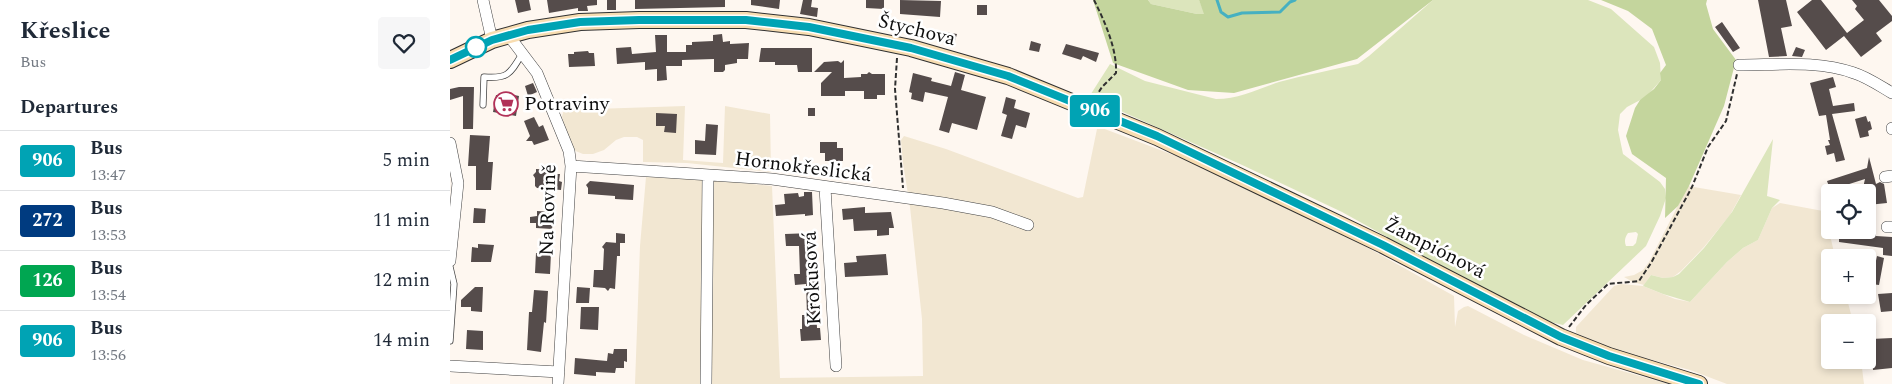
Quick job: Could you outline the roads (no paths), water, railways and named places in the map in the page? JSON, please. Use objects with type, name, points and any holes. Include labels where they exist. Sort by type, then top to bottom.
[{"type":"street","points":[[483,0],[492,40]]},
{"type":"street","name":"Štychova","points":[[450,60],[492,40],[552,25],[580,22],[717,19],[809,27],[897,45],[1008,76],[1157,136]]},
{"type":"street","name":"Na Rovině","points":[[509,36],[537,72],[568,151],[571,166],[558,378]]},
{"type":"street","points":[[1739,65],[1811,64],[1835,67],[1856,74],[1892,93]]},
{"type":"street","name":"Žampiónová","points":[[1157,136],[1383,245],[1561,337],[1609,356],[1699,384]]},
{"type":"street","points":[[450,143],[458,183],[450,261]]},
{"type":"street","name":"Hornokřeslická","points":[[571,166],[772,179],[992,212],[1028,225]]},
{"type":"street","points":[[706,384],[708,175]]},
{"type":"street","name":"Krokusová","points":[[825,188],[836,366]]},
{"type":"street","points":[[450,366],[558,378]]},
{"type":"lane","points":[[483,105],[484,77],[496,78],[505,76],[511,72],[522,54]]},
{"type":"lane","points":[[450,266],[454,284],[450,341]]},
{"type":"waterway","points":[[1217,0],[1221,12],[1228,17],[1242,13],[1280,12],[1290,2],[1295,0]]},
{"type":"place","name":"Potraviny","points":[[506,104]]}]
